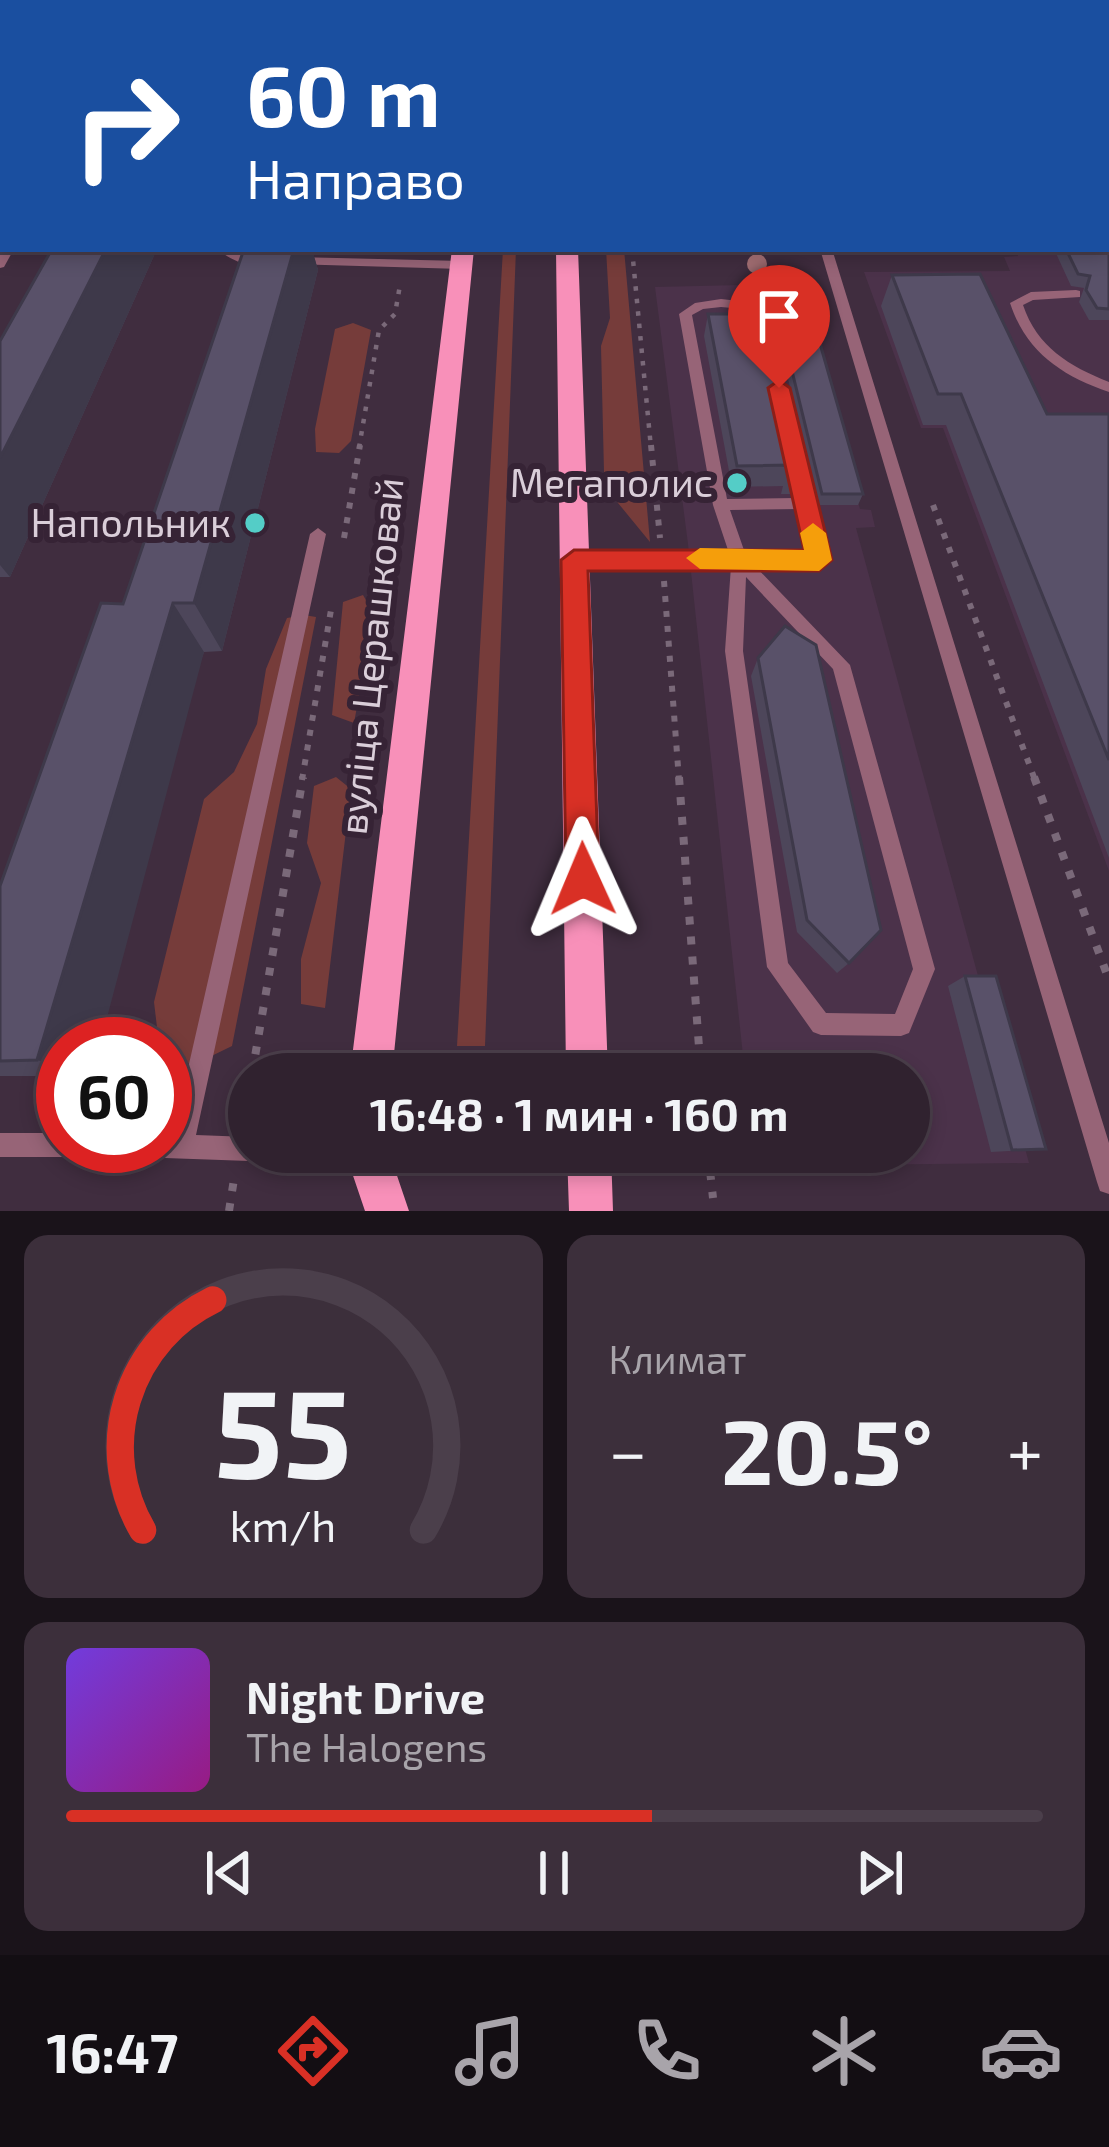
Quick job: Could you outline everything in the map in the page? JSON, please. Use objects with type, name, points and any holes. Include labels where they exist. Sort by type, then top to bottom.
[{"type":"main road","points":[[567,252],[586,1053]]},
{"type":"main road","name":"вуліца Церашковай","points":[[373,1053],[463,257]]},
{"type":"main road","points":[[359,1211],[364,1173]]},
{"type":"main road","points":[[373,1173],[387,1211]]},
{"type":"main road","points":[[590,1173],[591,1211]]},
{"type":"lane","points":[[228,252],[241,260],[405,264],[463,257]]},
{"type":"lane","points":[[827,252],[1109,1182]]},
{"type":"lane","points":[[233,283],[241,260]]},
{"type":"lane","points":[[1076,295],[1030,296],[1016,303],[1023,331],[1063,370],[1109,387]]},
{"type":"lane","points":[[574,560],[662,559],[739,559],[819,560],[760,311],[746,304],[694,306],[685,314],[721,505],[739,559],[734,651],[778,967],[821,1024],[901,1025],[924,969],[841,664],[739,559]]},
{"type":"lane","points":[[721,505],[806,503]]},
{"type":"lane","points":[[192,1070],[319,534]]},
{"type":"lane","points":[[0,1144],[36,1145]]},
{"type":"lane","points":[[192,1147],[228,1148]]},
{"type":"path","points":[[632,252],[662,559],[698,1053]]},
{"type":"path","points":[[344,539],[380,330],[395,314],[405,264]]},
{"type":"path","points":[[929,495],[1109,980]]},
{"type":"path","points":[[256,1053],[335,586]]},
{"type":"path","points":[[710,1173],[713,1198]]},
{"type":"shaded area","points":[[503,252],[516,252],[485,1046],[457,1046]]},
{"type":"shaded area","points":[[606,252],[624,252],[650,542],[618,503],[604,472],[601,346],[610,318]]},
{"type":"shaded area","points":[[1017,252],[1109,252],[1109,871],[943,428],[921,428],[864,272],[1010,271],[1004,257],[1018,256]]},
{"type":"shaded area","points":[[790,284],[805,344],[813,344],[860,509],[871,510],[875,527],[856,528],[1029,1163],[930,1164],[930,1053],[743,1053],[655,287]]},
{"type":"shaded area","points":[[353,323],[371,330],[351,441],[339,453],[316,452],[315,429],[335,329]]},
{"type":"shaded area","points":[[363,595],[374,614],[354,723],[332,715],[343,602]]},
{"type":"shaded area","points":[[316,617],[232,1046],[193,1065],[192,1017],[156,1017],[154,1002],[204,799],[234,772],[257,724],[266,669],[287,618]]},
{"type":"shaded area","points":[[336,777],[351,789],[325,1008],[301,1004],[301,959],[321,883],[307,843],[314,786]]},
{"type":"building","points":[[50,252],[104,252],[0,458],[0,341]]},
{"type":"building","points":[[243,252],[293,252],[194,603],[173,603],[50,1017],[36,1017],[36,1060],[0,1061],[0,886],[101,603],[123,604]]},
{"type":"building","points":[[1067,252],[1109,252],[1109,309],[1097,308],[1086,290],[1090,276],[1078,274]]},
{"type":"building","points":[[980,274],[1047,414],[1109,414],[1109,760],[961,394],[938,394],[892,275]]},
{"type":"building","points":[[708,314],[750,314],[752,323],[763,323],[798,473],[788,473],[791,465],[737,466]]},
{"type":"building","points":[[817,333],[863,494],[822,494],[783,334]]},
{"type":"building","points":[[785,626],[816,645],[881,930],[849,963],[807,920],[758,658]]},
{"type":"building","points":[[965,976],[996,976],[1046,1149],[1012,1150]]},
{"type":"slow traffic","points":[[700,558],[819,560],[813,533]]},
{"type":"place","name":"Мегаполис","points":[[737,483]]},
{"type":"place","name":"Напольник","points":[[255,523]]},
{"type":"route","points":[[583,879],[574,560],[819,560],[779,388]]}]
